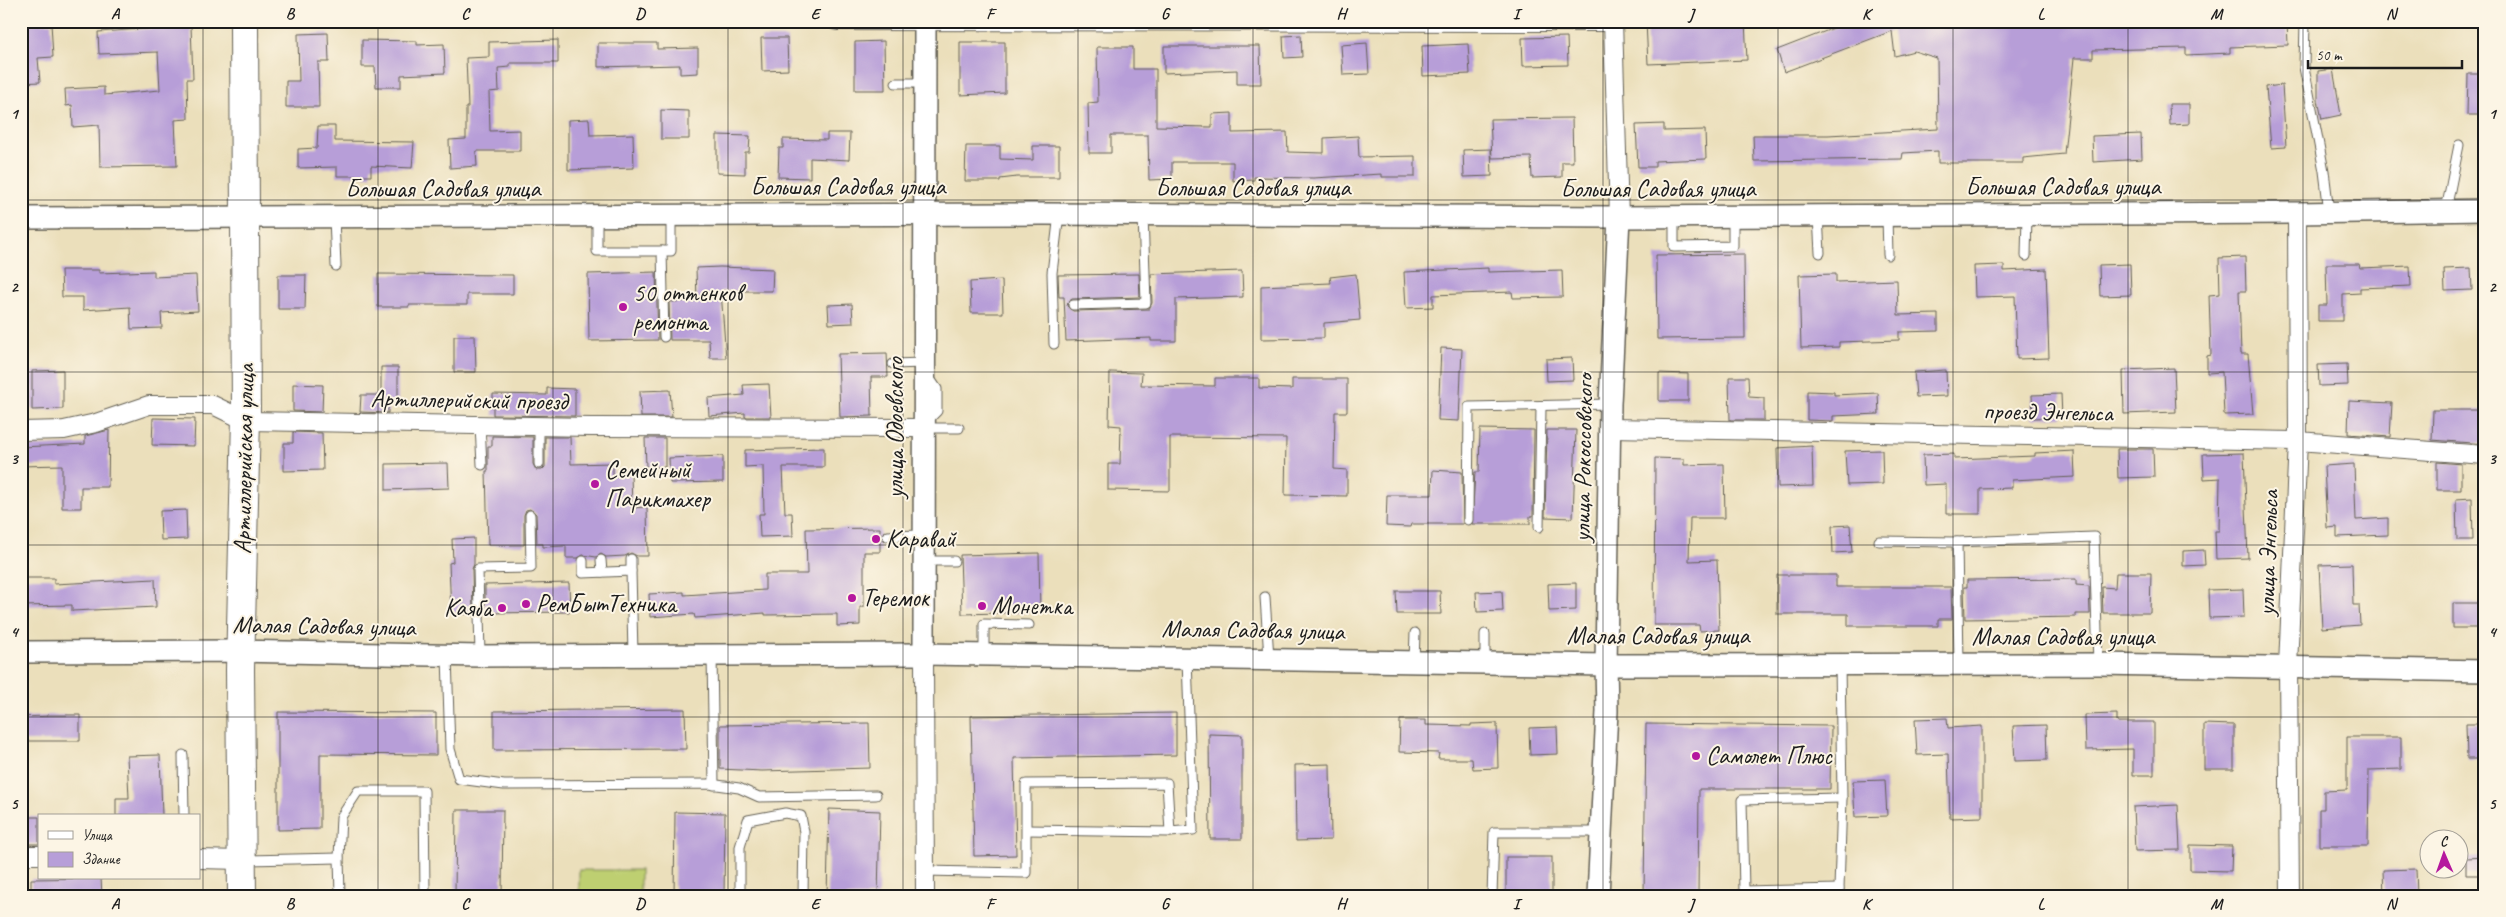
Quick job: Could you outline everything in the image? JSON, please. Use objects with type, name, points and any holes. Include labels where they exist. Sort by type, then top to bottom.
[{"type":"main road","name":"Артиллерийская улица","points":[[242,896],[240,860],[240,651],[246,421],[244,21]]},
{"type":"street","points":[[836,21],[1613,22]]},
{"type":"street","name":"улица Одоевского","points":[[924,22],[922,535],[924,654],[922,776],[925,896]]},
{"type":"street","name":"улица Рокоссовского","points":[[1598,896],[1607,710],[1610,404],[1619,217],[1613,22]]},
{"type":"street","name":"Большая Садовая улица","points":[[21,218],[1059,214],[1733,217],[2485,210]]},
{"type":"street","name":"улица Энгельса","points":[[2290,896],[2288,666],[2298,442],[2297,213]]},
{"type":"street","name":"Артиллерийский проезд","points":[[21,431],[64,430],[96,423],[149,405],[213,405],[246,421],[480,426],[923,426]]},
{"type":"street","name":"проезд Энгельса","points":[[1610,428],[2298,442],[2485,455]]},
{"type":"street","name":"Малая Садовая улица","points":[[21,652],[240,651],[447,656],[633,654],[1187,656],[1606,665],[1959,663],[2288,666],[2485,671]]},
{"type":"street","points":[[21,855],[38,855]]},
{"type":"street","points":[[200,859],[240,860]]},
{"type":"lane","points":[[2305,21],[2304,67],[2324,171],[2329,212]]},
{"type":"lane","points":[[896,83],[924,83]]},
{"type":"lane","points":[[2446,210],[2459,145]]},
{"type":"lane","points":[[1054,344],[1052,273],[1059,214]]},
{"type":"lane","points":[[2026,256],[2027,214]]},
{"type":"lane","points":[[597,216],[597,252],[671,251],[670,215]]},
{"type":"lane","points":[[1073,305],[1146,302],[1143,215]]},
{"type":"lane","points":[[1818,216],[1820,253]]},
{"type":"lane","points":[[1887,216],[1888,255]]},
{"type":"lane","points":[[334,217],[336,266]]},
{"type":"lane","points":[[1674,217],[1674,247],[1733,246],[1733,217]]},
{"type":"lane","points":[[662,251],[664,338]]},
{"type":"lane","points":[[893,364],[923,366]]},
{"type":"lane","points":[[1468,520],[1470,407],[1541,407],[1610,404]]},
{"type":"lane","points":[[1539,527],[1541,407]]},
{"type":"lane","points":[[480,426],[482,465]]},
{"type":"lane","points":[[539,426],[540,464]]},
{"type":"lane","points":[[923,426],[959,428]]},
{"type":"lane","points":[[480,656],[478,569],[531,568],[530,515]]},
{"type":"lane","points":[[888,536],[922,535]]},
{"type":"lane","points":[[1879,541],[1957,542],[2094,537],[2098,664]]},
{"type":"lane","points":[[1957,542],[1959,663]]},
{"type":"lane","points":[[631,559],[633,654]]},
{"type":"lane","points":[[601,560],[602,572]]},
{"type":"lane","points":[[583,561],[584,573],[631,571]]},
{"type":"lane","points":[[923,561],[954,561]]},
{"type":"lane","points":[[1265,597],[1269,658]]},
{"type":"lane","points":[[984,655],[984,624],[1029,625]]},
{"type":"lane","points":[[1414,661],[1415,633]]},
{"type":"lane","points":[[1485,634],[1485,662]]},
{"type":"lane","points":[[712,655],[714,784]]},
{"type":"lane","points":[[447,656],[450,749],[459,779],[504,785],[714,784],[739,788],[759,797],[876,795]]},
{"type":"lane","points":[[1027,830],[1170,832],[1193,830],[1187,656]]},
{"type":"lane","points":[[1840,663],[1842,798],[1839,892],[1744,891],[1742,800],[1842,798]]},
{"type":"lane","points":[[184,755],[184,814]]},
{"type":"lane","points":[[925,871],[1026,873],[1026,784],[1167,784],[1170,832]]},
{"type":"lane","points":[[340,896],[341,817],[358,791],[424,791],[425,896]]},
{"type":"lane","points":[[740,896],[740,847],[748,820],[785,812],[801,816],[804,832],[803,896]]},
{"type":"lane","points":[[1492,896],[1494,832],[1601,832]]},
{"type":"lane","points":[[240,860],[339,858]]},
{"type":"green space","points":[[579,870],[640,870],[640,896],[579,896]]},
{"type":"building","points":[[1646,21],[1745,21],[1747,60],[1648,64]]},
{"type":"building","points":[[1852,21],[2287,21],[2288,45],[2230,47],[2230,53],[2186,55],[2186,48],[2093,50],[2093,58],[2074,58],[2064,154],[2023,158],[2023,163],[1938,163],[1938,151],[1903,153],[1902,159],[1754,161],[1753,135],[1828,135],[1938,129],[1937,58],[1914,51],[1895,56],[1892,31],[1784,72],[1777,50]]},
{"type":"building","points":[[51,23],[53,57],[38,58],[40,82],[21,83],[21,25]]},
{"type":"building","points":[[191,26],[193,79],[187,79],[188,119],[175,120],[177,166],[100,167],[99,125],[73,127],[72,105],[66,106],[65,89],[104,87],[104,95],[160,90],[158,52],[99,54],[98,32]]},
{"type":"building","points":[[328,33],[329,62],[318,62],[319,107],[286,107],[286,81],[299,81],[298,34]]},
{"type":"building","points":[[1301,35],[1302,57],[1284,58],[1283,36]]},
{"type":"building","points":[[1567,37],[1568,65],[1523,66],[1522,38]]},
{"type":"building","points":[[761,38],[787,38],[788,70],[762,71]]},
{"type":"building","points":[[362,40],[417,41],[417,45],[444,44],[445,73],[401,75],[401,87],[376,87],[375,67],[362,67]]},
{"type":"building","points":[[558,40],[558,63],[510,63],[510,67],[498,68],[499,91],[489,92],[490,131],[520,130],[520,151],[476,151],[477,166],[450,168],[449,140],[466,139],[466,107],[468,107],[466,58],[489,57],[489,42]]},
{"type":"building","points":[[884,41],[885,90],[855,90],[855,42]]},
{"type":"building","points":[[960,42],[1005,42],[1005,93],[960,95]]},
{"type":"building","points":[[598,43],[657,43],[657,49],[698,48],[698,73],[680,74],[680,65],[598,67]]},
{"type":"building","points":[[1367,43],[1369,74],[1343,75],[1341,45]]},
{"type":"building","points":[[1468,44],[1470,74],[1423,76],[1422,46]]},
{"type":"building","points":[[1164,46],[1260,46],[1261,84],[1237,84],[1237,70],[1164,73]]},
{"type":"building","points":[[1097,47],[1133,47],[1133,69],[1156,69],[1156,126],[1212,127],[1212,114],[1232,113],[1232,133],[1287,132],[1288,152],[1324,153],[1324,138],[1358,136],[1359,157],[1415,156],[1415,177],[1382,177],[1382,174],[1313,178],[1254,177],[1254,180],[1233,181],[1233,162],[1172,162],[1172,179],[1149,180],[1148,135],[1111,135],[1111,153],[1089,153],[1088,103],[1098,102]]},
{"type":"building","points":[[2333,69],[2341,115],[2322,119],[2318,100],[2318,71]]},
{"type":"building","points":[[2468,74],[2485,74],[2485,115],[2467,115]]},
{"type":"building","points":[[2282,85],[2286,147],[2271,148],[2266,87]]},
{"type":"building","points":[[2169,104],[2189,104],[2189,124],[2170,125]]},
{"type":"building","points":[[661,110],[689,111],[689,139],[661,139]]},
{"type":"building","points":[[1572,118],[1573,162],[1562,162],[1562,177],[1532,178],[1531,157],[1492,158],[1490,119]]},
{"type":"building","points":[[589,119],[590,135],[633,134],[634,168],[568,170],[568,120]]},
{"type":"building","points":[[1664,124],[1664,131],[1705,130],[1706,159],[1655,161],[1655,167],[1638,167],[1636,125]]},
{"type":"building","points":[[318,126],[335,126],[335,141],[414,142],[412,168],[371,166],[371,176],[337,176],[337,167],[298,168],[298,149],[317,148]]},
{"type":"building","points":[[827,133],[850,133],[849,160],[810,158],[810,178],[778,177],[779,148],[783,148],[783,139],[827,140]]},
{"type":"building","points":[[2141,134],[2142,159],[2093,162],[2092,136]]},
{"type":"building","points":[[717,135],[750,136],[749,152],[745,152],[745,174],[717,173]]},
{"type":"building","points":[[966,146],[1000,146],[1000,159],[1033,160],[1033,146],[1059,146],[1059,177],[1017,177],[1000,179],[1000,181],[965,181]]},
{"type":"building","points":[[1491,149],[1492,176],[1464,177],[1463,150]]},
{"type":"building","points":[[1744,254],[1745,338],[1657,339],[1656,255]]},
{"type":"building","points":[[2245,257],[2246,291],[2239,291],[2241,354],[2248,354],[2253,414],[2224,415],[2222,372],[2207,373],[2207,356],[2211,355],[2209,295],[2220,294],[2219,258]]},
{"type":"building","points":[[2130,264],[2131,295],[2100,296],[2099,265]]},
{"type":"building","points":[[2326,264],[2359,264],[2360,268],[2410,266],[2411,286],[2360,288],[2360,293],[2343,294],[2343,321],[2318,321],[2318,305],[2327,305]]},
{"type":"building","points":[[2004,265],[2004,271],[2046,269],[2049,358],[2017,359],[2015,296],[1975,297],[1974,266]]},
{"type":"building","points":[[696,268],[773,269],[772,291],[721,291],[726,358],[710,358],[709,340],[670,340],[669,302],[697,301]]},
{"type":"building","points":[[1488,268],[1488,272],[1562,270],[1563,297],[1513,298],[1512,292],[1433,295],[1433,307],[1406,308],[1404,272]]},
{"type":"building","points":[[2471,268],[2472,290],[2445,291],[2444,269]]},
{"type":"building","points":[[61,270],[99,270],[99,273],[154,271],[154,277],[196,275],[198,311],[161,313],[162,328],[131,329],[130,307],[83,310],[83,297],[62,297]]},
{"type":"building","points":[[1242,271],[1243,297],[1176,299],[1176,341],[1151,341],[1151,338],[1066,341],[1064,297],[1059,297],[1058,275],[1139,274],[1140,297],[1072,299],[1068,302],[1067,306],[1073,311],[1149,309],[1152,303],[1151,274]]},
{"type":"building","name":"50 оттенков ремонта","points":[[656,272],[658,340],[589,341],[588,274]]},
{"type":"building","points":[[378,274],[513,275],[513,294],[467,294],[467,305],[378,307]]},
{"type":"building","points":[[1356,274],[1360,320],[1324,323],[1324,338],[1261,339],[1261,286],[1331,283],[1330,277]]},
{"type":"building","points":[[1836,274],[1836,282],[1897,280],[1898,315],[1938,314],[1938,331],[1899,332],[1899,340],[1839,342],[1839,347],[1801,348],[1799,275]]},
{"type":"building","points":[[278,275],[306,275],[305,309],[278,309]]},
{"type":"building","points":[[1002,280],[1003,313],[971,313],[970,282]]},
{"type":"building","points":[[852,304],[853,323],[829,324],[828,305]]},
{"type":"building","points":[[454,336],[475,336],[476,372],[454,372]]},
{"type":"building","points":[[1441,348],[1462,349],[1459,421],[1438,420]]},
{"type":"building","points":[[887,353],[888,377],[871,377],[872,416],[840,417],[838,354]]},
{"type":"building","points":[[1572,358],[1573,380],[1547,381],[1546,359]]},
{"type":"building","points":[[2347,364],[2348,385],[2319,386],[2318,365]]},
{"type":"building","points":[[381,367],[398,367],[398,404],[388,404],[388,413],[360,412],[361,395],[381,395]]},
{"type":"building","points":[[2174,368],[2176,412],[2124,414],[2123,370]]},
{"type":"building","points":[[63,370],[63,409],[32,410],[32,371]]},
{"type":"building","points":[[1946,370],[1947,396],[1916,397],[1914,372]]},
{"type":"building","points":[[1110,372],[1142,373],[1141,385],[1215,386],[1215,378],[1259,378],[1259,388],[1292,389],[1292,379],[1347,379],[1347,412],[1335,412],[1334,469],[1347,470],[1347,496],[1285,495],[1286,438],[1170,437],[1170,491],[1108,490],[1108,464],[1120,464],[1121,426],[1109,425]]},
{"type":"building","points":[[1659,373],[1688,374],[1688,401],[1659,401]]},
{"type":"building","points":[[1729,377],[1748,377],[1749,397],[1764,398],[1764,420],[1730,420]]},
{"type":"building","points":[[293,384],[323,385],[322,412],[293,411]]},
{"type":"building","points":[[769,384],[771,417],[745,417],[745,413],[709,416],[708,398],[744,395],[743,385]]},
{"type":"building","points":[[547,388],[575,389],[575,416],[493,415],[493,394],[547,395]]},
{"type":"building","points":[[670,390],[672,417],[641,417],[640,391]]},
{"type":"building","points":[[1807,391],[1834,392],[1834,395],[1878,393],[1879,414],[1833,416],[1833,421],[1807,420]]},
{"type":"building","points":[[2061,394],[2062,417],[2033,418],[2032,395]]},
{"type":"building","points":[[2349,401],[2392,403],[2390,437],[2348,434]]},
{"type":"building","points":[[2433,410],[2485,410],[2485,444],[2432,440]]},
{"type":"building","points":[[153,418],[195,419],[194,446],[152,445]]},
{"type":"building","points":[[1480,429],[1534,430],[1533,516],[1530,516],[1530,524],[1472,524],[1475,472],[1479,472]]},
{"type":"building","points":[[109,430],[108,487],[81,487],[81,508],[62,508],[62,465],[21,466],[21,447],[85,444],[85,436]]},
{"type":"building","points":[[1547,430],[1576,430],[1573,518],[1545,517]]},
{"type":"building","points":[[293,432],[322,433],[323,470],[284,471],[284,443],[293,443]]},
{"type":"building","points":[[492,436],[533,437],[533,464],[536,470],[542,470],[545,467],[545,437],[570,437],[571,464],[613,463],[613,475],[631,474],[632,508],[647,507],[648,556],[637,556],[631,553],[625,556],[606,557],[601,554],[596,557],[583,555],[578,558],[566,558],[566,546],[543,547],[543,544],[537,544],[536,514],[530,509],[526,510],[524,515],[524,545],[488,545],[486,471],[488,471],[488,446],[492,446]]},
{"type":"building","points":[[645,438],[665,438],[665,467],[646,467]]},
{"type":"building","points":[[1812,446],[1813,486],[1778,487],[1777,448]]},
{"type":"building","points":[[824,448],[824,467],[783,467],[785,513],[792,513],[793,536],[760,537],[759,514],[764,514],[763,466],[745,467],[745,450]]},
{"type":"building","points":[[2117,449],[2153,449],[2154,477],[2118,478]]},
{"type":"building","points":[[1882,450],[1883,484],[1847,485],[1845,451]]},
{"type":"building","points":[[2074,451],[2075,477],[2012,480],[2012,488],[1980,489],[1980,514],[1946,514],[1946,484],[1924,485],[1923,455],[1954,454],[1954,459],[2035,456],[2035,453]]},
{"type":"building","points":[[2244,453],[2248,558],[2216,559],[2215,531],[2219,531],[2220,478],[2204,479],[2203,454]]},
{"type":"building","points":[[723,456],[723,482],[670,483],[669,458]]},
{"type":"building","points":[[1655,458],[1684,459],[1684,465],[1724,464],[1725,518],[1690,518],[1689,561],[1717,560],[1719,630],[1700,631],[1699,625],[1654,625]]},
{"type":"building","points":[[2437,462],[2461,464],[2461,490],[2437,490]]},
{"type":"building","points":[[448,463],[449,488],[386,490],[386,464]]},
{"type":"building","points":[[2354,464],[2356,520],[2388,518],[2388,535],[2337,537],[2337,527],[2327,528],[2324,466]]},
{"type":"building","points":[[1433,470],[1462,472],[1463,524],[1411,524],[1410,527],[1386,526],[1387,495],[1432,495]]},
{"type":"building","points":[[2472,498],[2473,540],[2457,540],[2456,499]]},
{"type":"building","points":[[186,510],[187,539],[161,540],[160,511]]},
{"type":"building","points":[[1850,525],[1852,552],[1833,553],[1832,526]]},
{"type":"building","points":[[880,528],[880,552],[864,552],[864,607],[860,607],[860,625],[837,626],[837,614],[765,615],[765,613],[695,618],[694,614],[650,617],[649,594],[684,592],[684,595],[765,590],[765,574],[807,574],[806,529]]},
{"type":"building","points":[[474,538],[474,564],[472,569],[473,614],[451,614],[449,563],[453,562],[452,539]]},
{"type":"building","points":[[2204,550],[2205,565],[2183,566],[2183,551]]},
{"type":"building","points":[[1039,553],[1040,612],[962,614],[960,555]]},
{"type":"building","points":[[2352,564],[2353,605],[2359,605],[2360,625],[2322,628],[2319,565]]},
{"type":"building","points":[[2116,573],[2151,573],[2150,613],[2103,613],[2102,587],[2115,588]]},
{"type":"building","points":[[1777,575],[1836,575],[1836,587],[1951,587],[1952,619],[1938,619],[1938,626],[1848,626],[1848,614],[1777,614]]},
{"type":"building","points":[[21,578],[54,578],[54,584],[155,579],[156,607],[72,611],[72,605],[21,606]]},
{"type":"building","points":[[2076,579],[2076,585],[2089,586],[2090,614],[2076,614],[2076,617],[1965,619],[1964,587],[1967,587],[1967,580]]},
{"type":"building","points":[[569,583],[570,612],[485,613],[485,585]]},
{"type":"building","points":[[1576,583],[1576,610],[1549,611],[1548,584]]},
{"type":"building","points":[[2243,589],[2244,617],[2209,618],[2208,590]]},
{"type":"building","points":[[1396,591],[1440,591],[1441,614],[1397,614]]},
{"type":"building","points":[[1502,591],[1503,611],[1477,612],[1476,592]]},
{"type":"building","points":[[2453,603],[2483,603],[2482,628],[2453,628]]},
{"type":"building","points":[[685,709],[686,749],[494,750],[494,711]]},
{"type":"building","points":[[278,712],[436,713],[436,755],[320,754],[320,829],[278,830]]},
{"type":"building","points":[[1176,713],[1176,755],[1014,758],[1016,855],[974,856],[971,716]]},
{"type":"building","points":[[2117,714],[2117,722],[2154,722],[2154,775],[2133,775],[2133,749],[2086,750],[2085,715]]},
{"type":"building","points":[[80,715],[80,741],[21,741],[21,717]]},
{"type":"building","points":[[1947,718],[1948,728],[1982,726],[1982,817],[1950,818],[1948,754],[1917,755],[1915,719]]},
{"type":"building","points":[[1400,720],[1426,720],[1426,725],[1471,726],[1471,724],[1497,723],[1498,768],[1473,769],[1472,759],[1438,759],[1439,753],[1399,752]]},
{"type":"building","points":[[869,723],[870,768],[762,771],[720,769],[720,725]]},
{"type":"building","points":[[1646,724],[1831,726],[1830,789],[1699,789],[1698,896],[1644,896]]},
{"type":"building","points":[[2204,724],[2234,725],[2234,769],[2204,769]]},
{"type":"building","points":[[2466,724],[2485,724],[2485,759],[2467,759]]},
{"type":"building","points":[[2046,725],[2047,760],[2015,761],[2013,726]]},
{"type":"building","points":[[1557,727],[1558,754],[1530,755],[1529,728]]},
{"type":"building","points":[[1209,734],[1242,735],[1242,839],[1210,839]]},
{"type":"building","points":[[2347,737],[2401,737],[2401,769],[2369,770],[2368,846],[2319,846],[2319,809],[2324,809],[2324,791],[2347,790]]},
{"type":"building","points":[[160,755],[162,814],[116,814],[116,798],[129,798],[127,756]]},
{"type":"building","points":[[1330,764],[1331,840],[1296,841],[1295,765]]},
{"type":"building","points":[[1885,780],[1887,816],[1855,817],[1853,781]]},
{"type":"building","points":[[2178,805],[2180,850],[2135,851],[2133,807]]},
{"type":"building","points":[[829,809],[880,811],[878,896],[827,896]]},
{"type":"building","points":[[456,810],[503,810],[502,896],[455,896]]},
{"type":"building","points":[[675,812],[725,813],[724,896],[674,896]]},
{"type":"building","points":[[21,817],[38,817],[38,844],[22,844]]},
{"type":"building","points":[[2190,845],[2232,846],[2231,871],[2190,870]]},
{"type":"building","points":[[1506,857],[1552,857],[1552,896],[1506,896]]},
{"type":"building","points":[[2485,857],[2485,875],[2468,875],[2468,858]]},
{"type":"building","points":[[2416,869],[2417,896],[2384,896],[2383,870]]},
{"type":"building","points":[[31,879],[101,880],[102,896],[31,896]]},
{"type":"place","name":"50 оттенков ремонта","points":[[623,307]]},
{"type":"place","name":"Семейный Парикмахер","points":[[595,484]]},
{"type":"place","name":"Каравай","points":[[876,539]]},
{"type":"place","name":"Теремок","points":[[852,598]]},
{"type":"place","name":"РемБытТехника","points":[[526,604]]},
{"type":"place","name":"Монетка","points":[[982,606]]},
{"type":"place","name":"Каяба","points":[[502,608]]},
{"type":"place","name":"Самолет Плюс","points":[[1696,756]]}]
